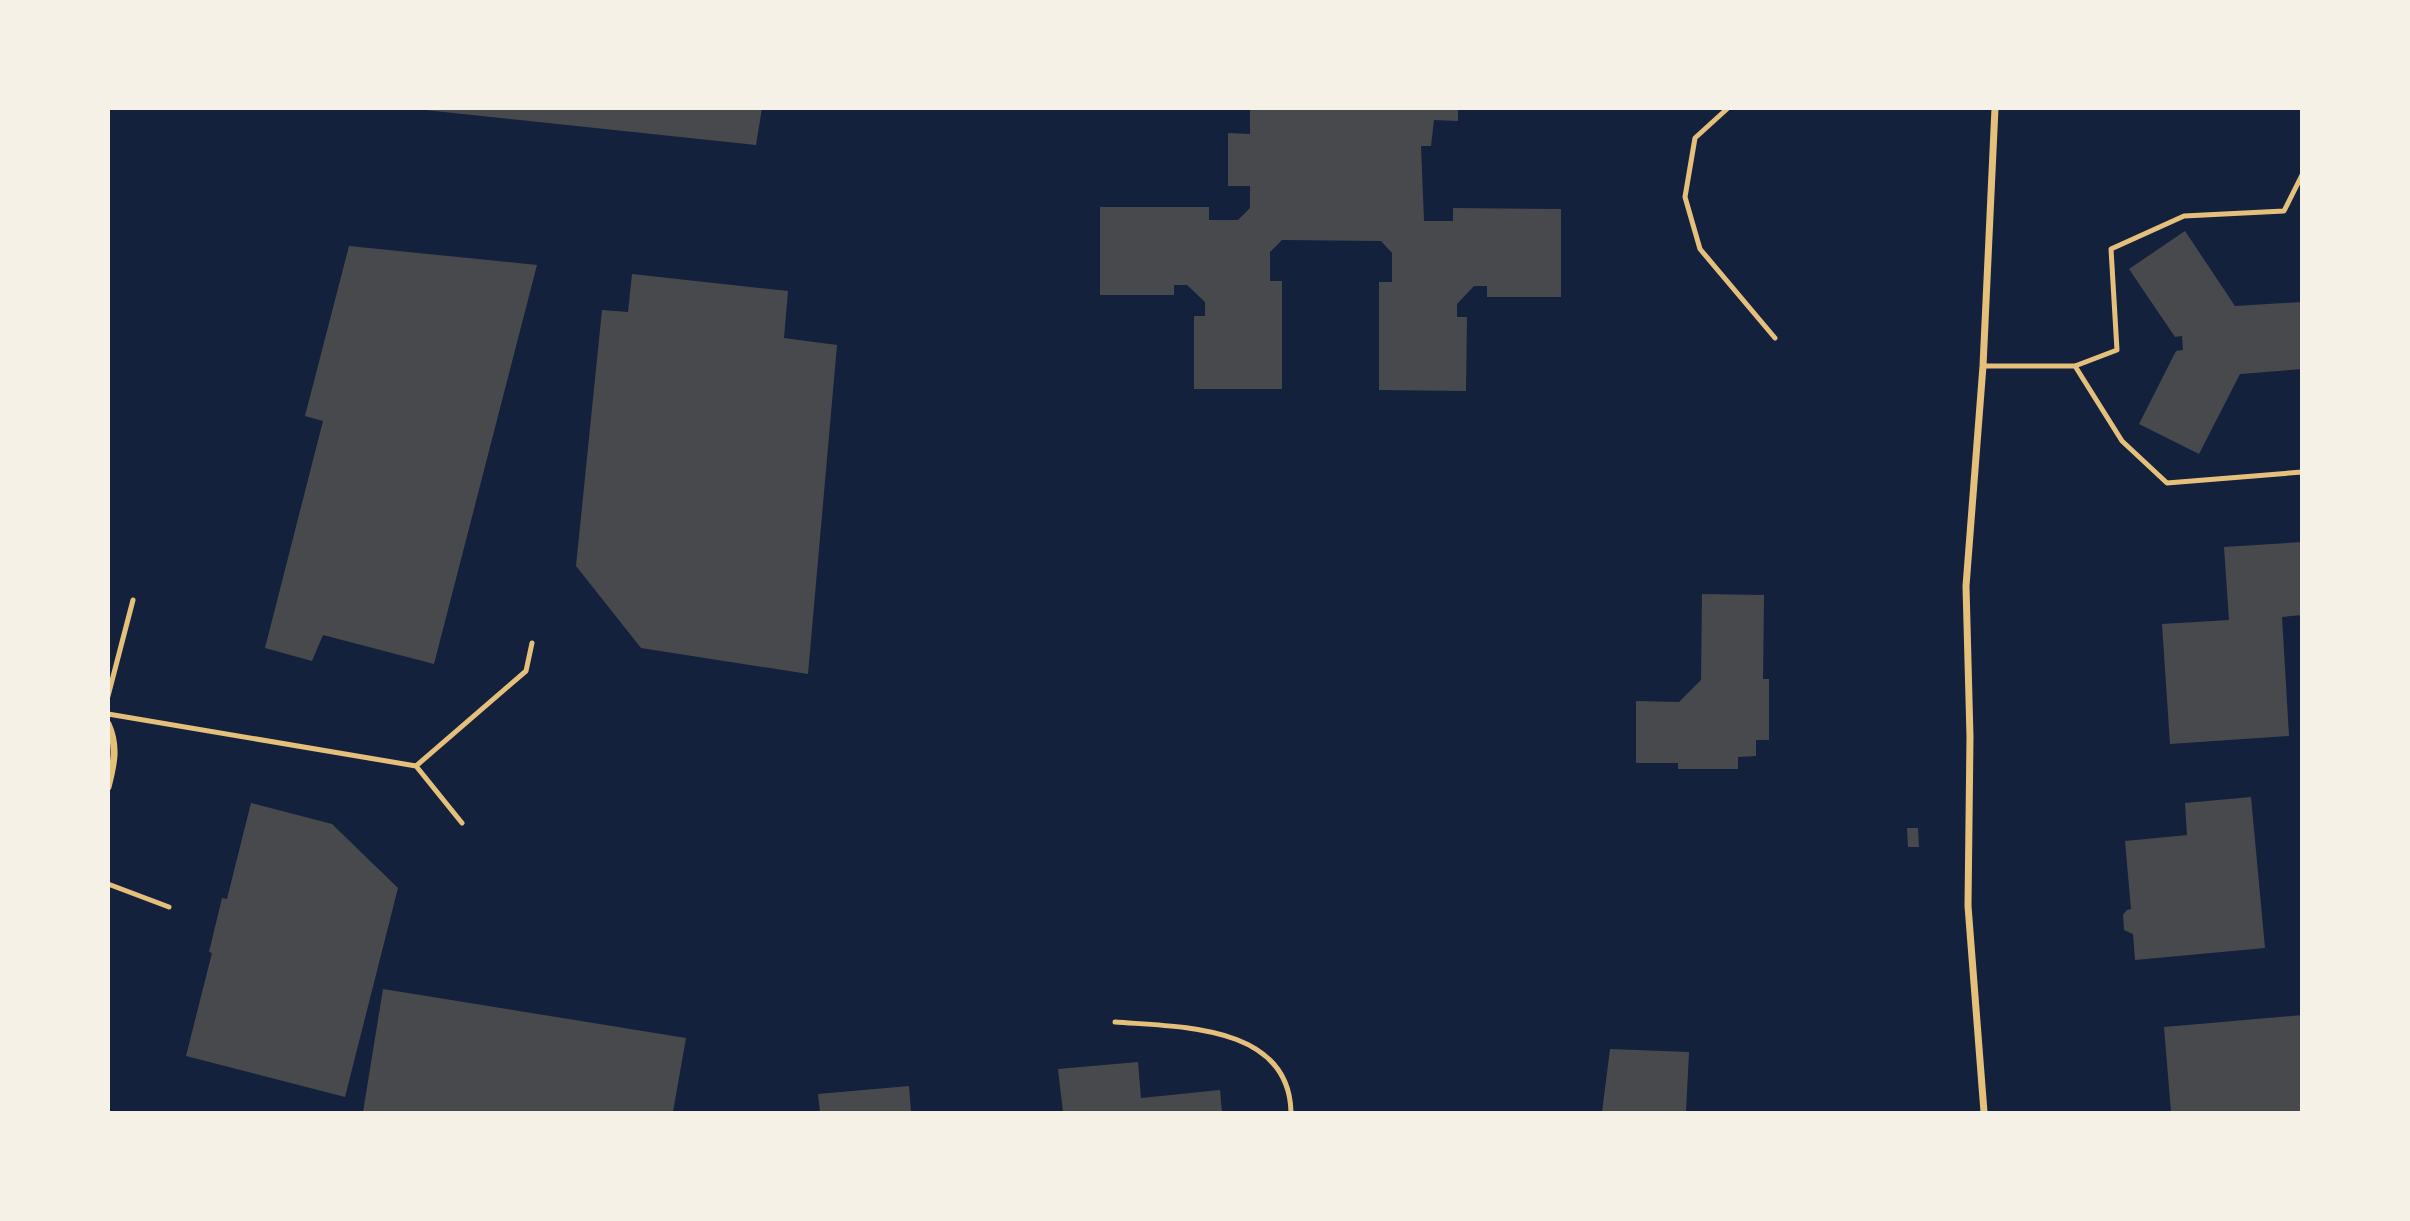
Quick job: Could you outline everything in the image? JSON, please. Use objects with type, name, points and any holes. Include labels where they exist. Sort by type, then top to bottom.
[{"type":"street","points":[[1984,1112],[1968,906],[1970,737],[1966,586],[1983,366],[1995,108]]},
{"type":"street","points":[[108,723],[113,734],[116,757],[108,787]]},
{"type":"lane","points":[[1728,108],[1695,138],[1685,197],[1700,249],[1775,338]]},
{"type":"lane","points":[[1983,366],[2076,366],[2116,350],[2111,249],[2184,216],[2284,211],[2301,175]]},
{"type":"lane","points":[[2076,366],[2122,441],[2167,483],[2301,472]]},
{"type":"lane","points":[[108,696],[133,600]]},
{"type":"lane","points":[[416,766],[526,671],[532,643]]},
{"type":"lane","points":[[108,713],[416,766],[462,823]]},
{"type":"lane","points":[[108,884],[169,907]]},
{"type":"lane","points":[[1115,1022],[1207,1030],[1244,1042],[1274,1064],[1291,1098],[1291,1112]]},
{"type":"building","points":[[425,108],[762,108],[756,145]]},
{"type":"building","points":[[1250,108],[1458,108],[1458,121],[1434,120],[1431,146],[1421,146],[1424,221],[1453,221],[1453,208],[1561,209],[1561,297],[1487,297],[1487,286],[1474,286],[1457,304],[1457,317],[1467,317],[1466,391],[1379,390],[1379,282],[1392,282],[1392,253],[1381,241],[1282,240],[1270,252],[1270,281],[1282,281],[1282,389],[1194,389],[1194,316],[1205,316],[1205,302],[1187,285],[1174,285],[1174,295],[1100,295],[1100,207],[1209,207],[1209,220],[1238,220],[1250,208],[1250,186],[1228,186],[1228,133],[1250,134]]},
{"type":"building","points":[[2185,231],[2235,306],[2302,302],[2302,369],[2240,374],[2199,454],[2139,424],[2176,351],[2183,350],[2182,336],[2175,337],[2129,269]]},
{"type":"building","points":[[349,246],[537,265],[434,664],[323,635],[312,661],[265,648],[323,421],[305,416]]},
{"type":"building","points":[[632,274],[788,291],[784,338],[837,345],[808,674],[641,648],[576,566],[602,310],[628,312]]},
{"type":"building","points":[[2302,542],[2302,615],[2282,617],[2289,736],[2170,744],[2162,624],[2229,620],[2224,547]]},
{"type":"building","points":[[1702,594],[1764,595],[1763,679],[1769,679],[1769,740],[1756,740],[1756,756],[1738,757],[1738,769],[1678,769],[1678,763],[1636,763],[1636,701],[1679,702],[1701,680]]},
{"type":"building","points":[[2251,797],[2265,948],[2135,960],[2133,934],[2124,930],[2123,915],[2131,909],[2125,841],[2187,835],[2185,803]]},
{"type":"building","points":[[251,803],[332,824],[398,888],[345,1097],[186,1056],[212,953],[209,952],[222,898],[227,899]]},
{"type":"building","points":[[1907,828],[1918,828],[1919,847],[1908,847]]},
{"type":"building","points":[[383,989],[686,1038],[673,1112],[363,1112]]},
{"type":"building","points":[[2302,1015],[2302,1112],[2171,1112],[2164,1027]]},
{"type":"building","points":[[1610,1049],[1689,1052],[1686,1112],[1602,1112]]},
{"type":"building","points":[[1138,1062],[1141,1098],[1220,1090],[1222,1112],[1063,1112],[1058,1069]]},
{"type":"building","points":[[909,1086],[911,1112],[820,1112],[818,1094]]}]
